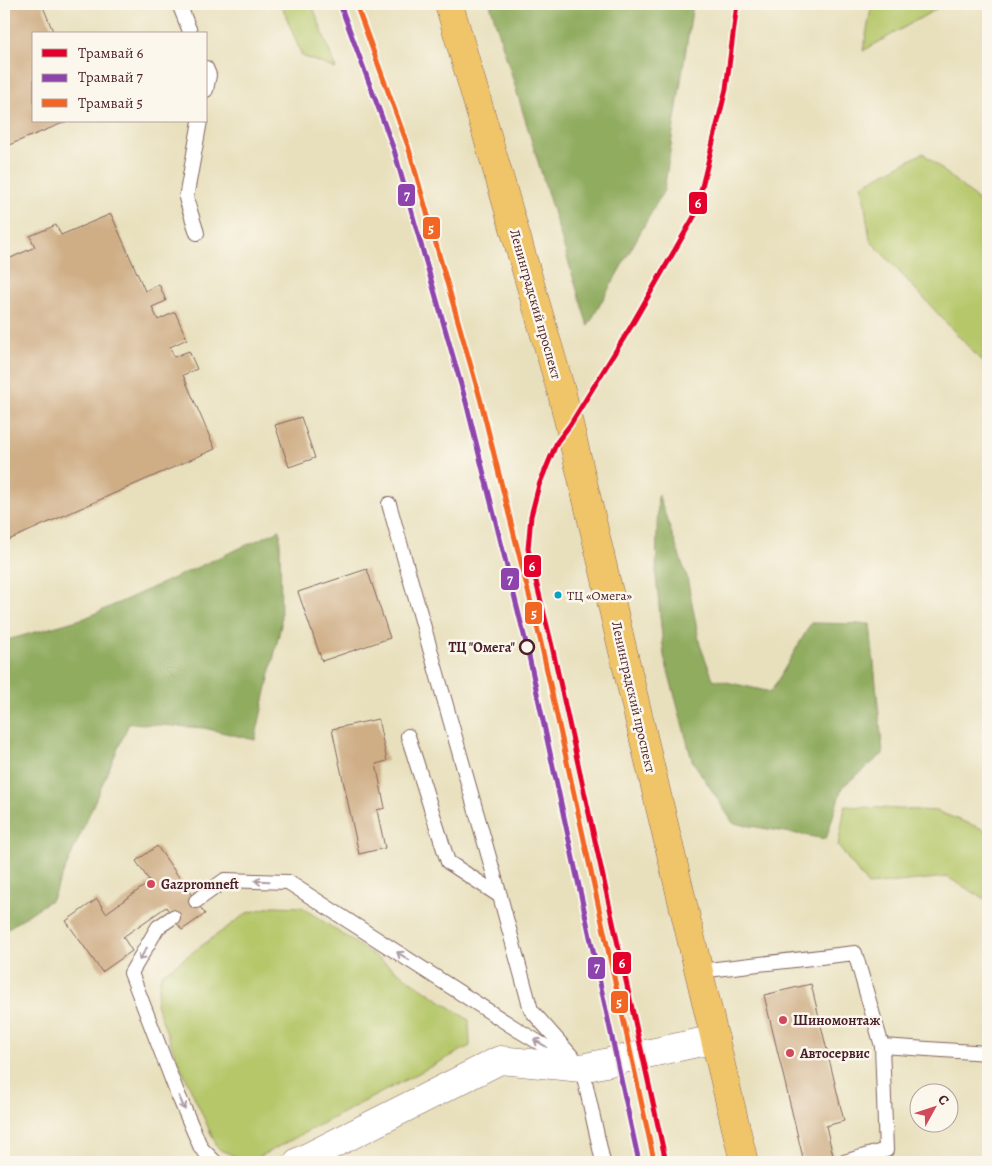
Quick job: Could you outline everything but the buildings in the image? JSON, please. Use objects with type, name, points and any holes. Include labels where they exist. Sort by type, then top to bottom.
[{"type":"main road","name":"Ленинградский проспект","points":[[449,4],[562,394],[744,1162]]},
{"type":"street","points":[[298,1162],[500,1060],[582,1068],[715,1040]]},
{"type":"lane","points":[[179,4],[191,32]]},
{"type":"lane","points":[[197,233],[186,198],[200,122]]},
{"type":"lane","points":[[389,504],[531,1010],[582,1068],[603,1162]]},
{"type":"lane","points":[[408,736],[448,862],[500,896]]},
{"type":"lane","points":[[196,901],[225,880],[288,882],[518,1030],[582,1068]]},
{"type":"lane","points":[[173,917],[158,927],[131,973],[176,1090],[202,1148],[216,1162]]},
{"type":"lane","points":[[699,971],[855,953],[882,1046],[886,1150],[844,1162]]},
{"type":"lane","points":[[882,1046],[988,1053]]},
{"type":"green space","points":[[281,4],[312,4],[336,69],[302,56]]},
{"type":"green space","points":[[490,4],[693,4],[664,190],[588,326]]},
{"type":"green space","points":[[872,4],[945,4],[863,51]]},
{"type":"green space","points":[[923,153],[988,209],[988,368],[870,240],[862,185]]},
{"type":"green space","points":[[658,494],[687,577],[700,645],[713,679],[771,692],[811,623],[870,624],[883,754],[842,787],[826,839],[733,823],[692,760],[664,656],[656,576]]},
{"type":"green space","points":[[280,530],[281,625],[255,740],[204,728],[129,723],[52,899],[4,931],[4,641],[85,618]]},
{"type":"green space","points":[[845,806],[936,811],[988,831],[988,901],[947,877],[868,885],[838,846]]},
{"type":"green space","points":[[274,906],[302,907],[469,1020],[470,1046],[249,1162],[218,1149],[174,1052],[156,1004],[161,975],[247,913]]},
{"type":"tram line","name":"5","points":[[356,4],[408,146],[480,398],[541,643],[654,1160]]},
{"type":"tram line","name":"6","points":[[666,1162],[552,646],[528,549],[531,516],[539,485],[557,442],[570,425],[630,328],[695,215],[726,89],[737,4]]},
{"type":"tram line","name":"7","points":[[341,7],[394,150],[466,402],[527,647],[639,1162]]},
{"type":"place","name":"ТЦ «Омега»","points":[[558,595]]},
{"type":"place","name":"ТЦ \"Омега\"","points":[[527,647]]},
{"type":"place","name":"Gazpromneft","points":[[151,884]]},
{"type":"place","name":"Шиномонтаж","points":[[783,1020]]},
{"type":"place","name":"Автосервис","points":[[790,1053]]}]
